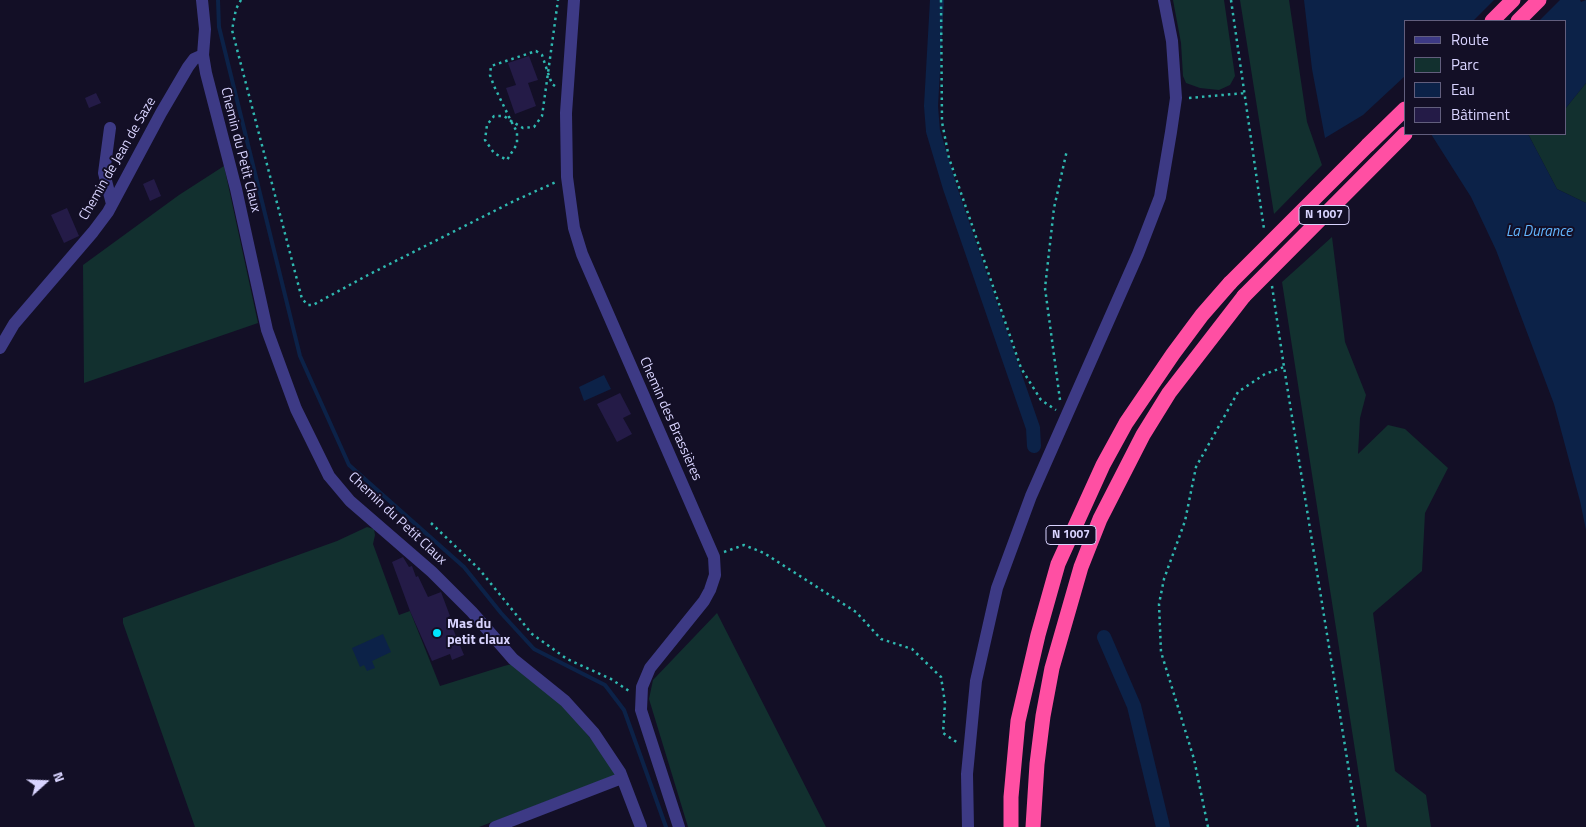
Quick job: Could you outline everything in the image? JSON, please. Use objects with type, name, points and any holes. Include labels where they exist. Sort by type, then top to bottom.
[{"type":"highway","points":[[1493,20],[1513,0]]},
{"type":"highway","points":[[1519,20],[1539,0]]},
{"type":"highway","name":"N 1007","points":[[1011,827],[1011,797],[1018,721],[1038,634],[1058,564],[1103,465],[1126,423],[1172,354],[1230,283],[1404,110]]},
{"type":"highway","name":"N 1007","points":[[1033,827],[1037,764],[1052,668],[1066,614],[1084,559],[1100,519],[1143,435],[1169,393],[1244,296],[1404,135]]},
{"type":"street","name":"Chemin du Petit Claux","points":[[202,0],[205,30],[203,55],[206,73],[236,189],[267,330],[296,409],[329,476],[350,501],[432,572],[472,612],[513,659],[565,701],[594,734],[620,772],[641,827]]},
{"type":"street","name":"Chemin des Brassières","points":[[574,0],[566,113],[567,177],[574,228],[582,254],[714,557],[715,575],[710,590],[704,601],[650,668],[642,687],[640,701],[641,710],[678,827]]},
{"type":"street","points":[[968,827],[967,774],[976,681],[998,588],[1031,496],[1138,254],[1160,197],[1176,98],[1172,41],[1164,0]]},
{"type":"street","name":"Chemin de Jean de Saze","points":[[0,348],[14,324],[93,232],[112,204],[160,113],[188,67],[194,59],[203,55]]},
{"type":"street","points":[[110,128],[104,172],[112,204]]},
{"type":"street","points":[[494,827],[622,778]]},
{"type":"path","points":[[240,0],[236,9],[232,30],[302,299],[308,305],[313,305],[368,275],[567,177]]},
{"type":"path","points":[[548,73],[542,55],[536,51],[491,66],[490,76],[512,121],[516,132],[517,144],[507,160],[494,153],[485,140],[487,125],[494,116],[504,116],[512,121],[523,128],[534,127],[542,116],[548,73],[558,0]]},
{"type":"path","points":[[941,0],[942,122],[949,158],[1021,368],[1041,400],[1054,410],[1066,415]]},
{"type":"path","points":[[1176,98],[1186,99],[1245,94],[1230,0]]},
{"type":"path","points":[[1066,150],[1054,208],[1044,288],[1058,397],[1066,415]]},
{"type":"path","points":[[1208,827],[1194,759],[1161,652],[1159,604],[1164,579],[1185,522],[1196,467],[1238,392],[1265,374],[1284,367],[1358,827]]},
{"type":"path","points":[[431,523],[479,569],[532,634],[567,659],[611,679],[640,701]]},
{"type":"path","points":[[714,557],[729,549],[744,545],[764,554],[856,612],[881,639],[912,649],[941,677],[945,703],[943,733],[957,743],[970,744]]},
{"type":"green space","points":[[1173,0],[1224,0],[1235,76],[1230,85],[1219,90],[1200,88],[1186,83],[1183,76],[1181,43]]},
{"type":"green space","points":[[1240,0],[1289,0],[1307,122],[1322,165],[1274,214]]},
{"type":"green space","points":[[1586,83],[1586,203],[1557,189],[1529,135],[1566,135],[1566,108]]},
{"type":"green space","points":[[224,166],[258,323],[84,383],[83,265],[179,195]]},
{"type":"green space","points":[[1332,237],[1345,342],[1366,395],[1360,418],[1358,454],[1388,425],[1405,429],[1448,468],[1425,513],[1422,571],[1373,613],[1395,771],[1426,795],[1431,827],[1367,827],[1282,282]]},
{"type":"green space","points":[[367,527],[374,529],[373,544],[399,615],[410,611],[440,686],[512,664],[563,703],[618,774],[479,827],[195,827],[123,623],[123,618],[337,541]]},
{"type":"green space","points":[[717,613],[826,827],[688,827],[649,699],[653,680]]},
{"type":"water","points":[[1304,0],[1580,0],[1581,2],[1586,0],[1586,83],[1566,108],[1566,20],[1404,20],[1404,77],[1363,115],[1325,138],[1312,69]]},
{"type":"water","name":"La Durance","points":[[1432,135],[1529,135],[1557,189],[1586,203],[1586,530],[1554,404],[1496,250],[1471,197]]},
{"type":"water","points":[[604,375],[611,389],[584,401],[579,387]]},
{"type":"water","points":[[383,634],[391,652],[372,661],[375,668],[367,671],[364,665],[360,667],[352,648]]},
{"type":"pier","points":[[1494,0],[1560,0],[1540,20],[1474,20]]},
{"type":"building","points":[[529,56],[538,80],[528,83],[536,106],[515,114],[506,88],[516,85],[508,63]]},
{"type":"building","points":[[96,93],[101,103],[89,108],[85,98]]},
{"type":"building","points":[[154,179],[161,196],[150,201],[143,184]]},
{"type":"building","points":[[67,208],[79,236],[64,243],[51,215]]},
{"type":"building","points":[[620,393],[631,414],[623,418],[632,434],[617,442],[597,404]]},
{"type":"building","points":[[403,557],[409,567],[412,566],[428,597],[441,592],[450,616],[448,617],[464,655],[452,660],[450,654],[432,661],[410,611],[392,562]]},
{"type":"waterway","points":[[218,0],[219,27],[300,356],[349,465],[464,567],[501,613],[534,649],[605,685],[624,710],[666,827]]},
{"type":"waterway","points":[[937,0],[931,106],[933,131],[950,188],[1033,428],[1034,446]]},
{"type":"waterway","points":[[1104,637],[1134,706],[1163,827]]},
{"type":"place","name":"Mas du petit claux","points":[[437,633]]}]
